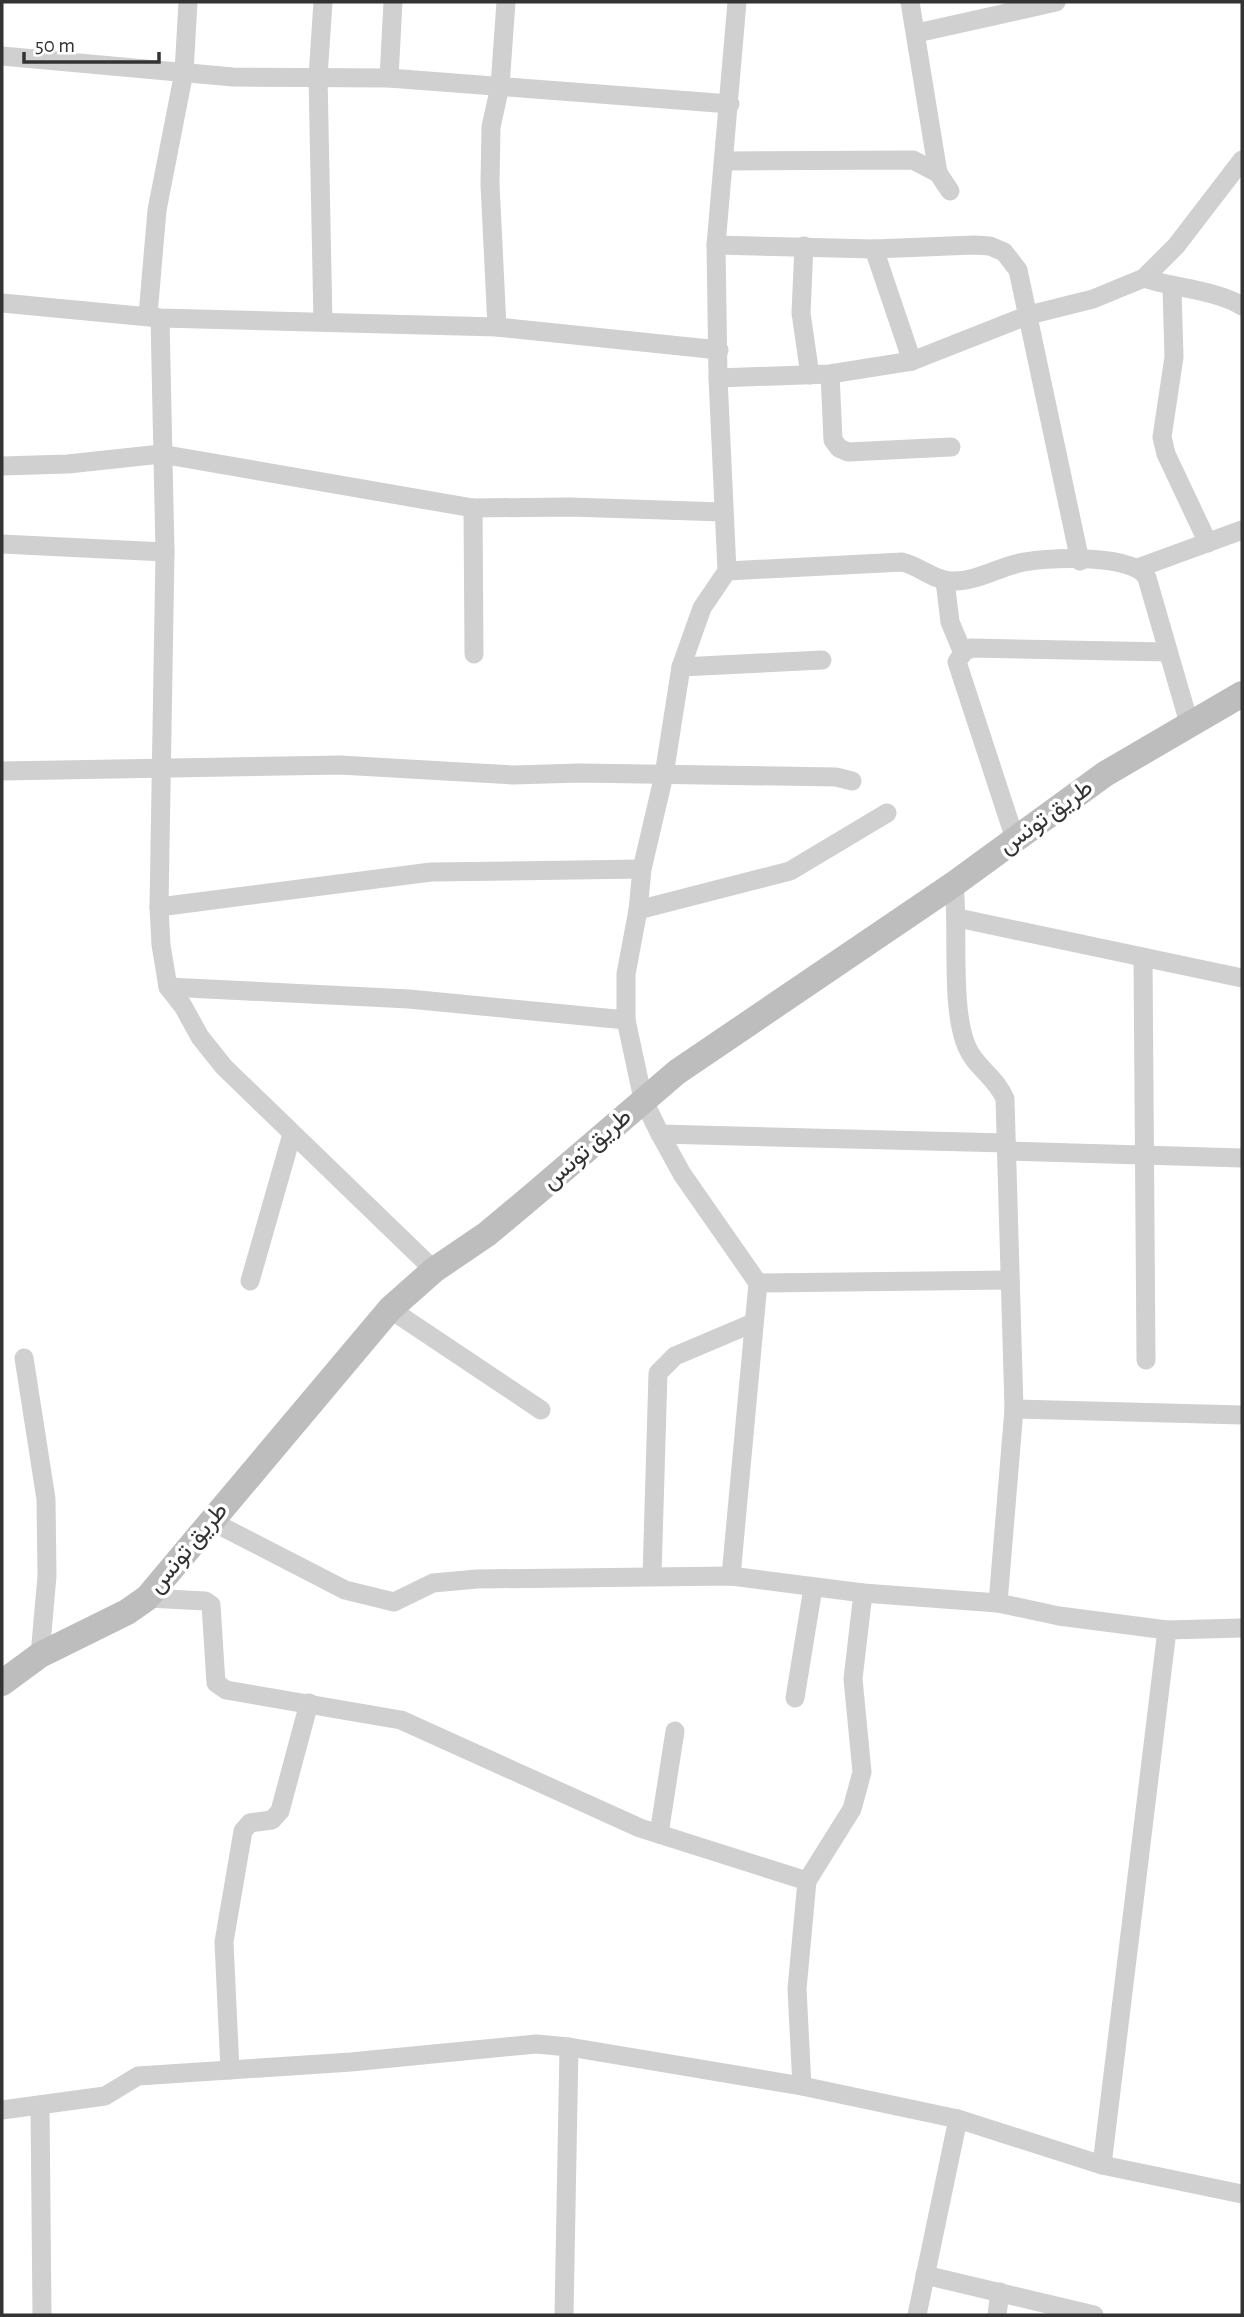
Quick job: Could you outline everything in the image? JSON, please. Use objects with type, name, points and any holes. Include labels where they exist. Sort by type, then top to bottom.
[{"type":"main road","name":"طريق تونس","points":[[2,1682],[40,1655],[127,1612],[147,1598],[390,1309],[434,1270],[497,1226],[643,1099],[749,1022],[954,884],[1105,774],[1242,694]]},
{"type":"street","points":[[188,2],[184,72],[157,210],[154,316],[165,552],[160,767],[160,946],[168,987],[224,1067],[434,1270]]},
{"type":"street","points":[[323,2],[318,77],[323,322]]},
{"type":"street","points":[[389,78],[393,2]]},
{"type":"street","points":[[497,327],[490,184],[491,127],[500,86],[506,2]]},
{"type":"street","points":[[731,1576],[752,1323],[758,1283],[682,1174],[643,1099],[626,1020],[626,974],[638,910],[642,869],[664,775],[681,667],[702,608],[727,571],[718,378],[716,245],[737,2]]},
{"type":"street","points":[[910,2],[938,173],[950,191]]},
{"type":"street","points":[[917,33],[988,9],[1056,2]]},
{"type":"street","points":[[2,57],[233,77],[389,78],[730,104]]},
{"type":"street","points":[[724,161],[913,160],[938,173]]},
{"type":"street","points":[[718,378],[830,374],[912,361],[1029,314],[1093,299],[1144,278],[1177,246],[1242,160]]},
{"type":"street","points":[[716,245],[874,248],[974,245],[990,246],[1004,251],[1018,270],[1029,314],[1080,561]]},
{"type":"street","points":[[804,246],[801,313],[810,375]]},
{"type":"street","points":[[874,248],[912,361]]},
{"type":"street","points":[[1144,278],[1172,288],[1232,299],[1242,306]]},
{"type":"street","points":[[1172,288],[1174,357],[1162,437],[1166,454],[1208,542]]},
{"type":"street","points":[[2,303],[154,316],[497,327],[719,350]]},
{"type":"street","points":[[830,374],[833,440],[839,448],[848,452],[951,447]]},
{"type":"street","points":[[2,466],[68,464],[161,454],[472,508],[610,508],[723,512]]},
{"type":"street","points":[[472,508],[474,654]]},
{"type":"street","points":[[1138,568],[1242,530]]},
{"type":"street","points":[[2,544],[165,552]]},
{"type":"street","points":[[727,571],[902,562],[916,565],[945,581],[971,578],[1022,563],[1117,562],[1138,568],[1147,578],[1189,723]]},
{"type":"street","points":[[945,581],[950,622],[963,653]]},
{"type":"street","points":[[1015,839],[957,662],[963,653],[971,649],[1168,652]]},
{"type":"street","points":[[681,667],[822,660]]},
{"type":"street","points":[[2,771],[340,765],[513,775],[835,777],[852,780]]},
{"type":"street","points":[[638,910],[790,871],[887,814]]},
{"type":"street","points":[[159,907],[431,872],[642,869]]},
{"type":"street","points":[[954,884],[958,918],[958,978],[966,1047],[1000,1087],[1005,1099],[1014,1409],[998,1603]]},
{"type":"street","points":[[958,918],[1242,978]]},
{"type":"street","points":[[1143,957],[1142,1154],[1146,1360]]},
{"type":"street","points":[[168,987],[409,999],[626,1020]]},
{"type":"street","points":[[250,1281],[292,1134]]},
{"type":"street","points":[[660,1135],[1242,1158]]},
{"type":"street","points":[[758,1283],[1010,1280]]},
{"type":"street","points":[[390,1309],[541,1410]]},
{"type":"street","points":[[652,1576],[658,1373],[675,1356],[752,1323]]},
{"type":"street","points":[[24,1358],[46,1499],[47,1576],[40,1655]]},
{"type":"street","points":[[1014,1409],[1242,1415]]},
{"type":"street","points":[[211,1521],[345,1590],[394,1602],[433,1583],[546,1576],[731,1576],[863,1594],[998,1603],[1059,1616],[1167,1630],[1242,1628]]},
{"type":"street","points":[[795,1698],[813,1588]]},
{"type":"street","points":[[802,2086],[797,1989],[807,1881],[852,1810],[862,1773],[853,1679],[863,1594]]},
{"type":"street","points":[[147,1598],[205,1601],[211,1605],[216,1683],[226,1690],[401,1720],[659,1833],[807,1881]]},
{"type":"street","points":[[1102,2165],[1167,1630]]},
{"type":"street","points":[[230,2070],[224,1942],[243,1831],[250,1823],[272,1820],[280,1811],[309,1703]]},
{"type":"street","points":[[659,1833],[675,1731]]},
{"type":"street","points":[[2,2110],[105,2096],[138,2076],[351,2062],[536,2044],[569,2047],[802,2086],[958,2119],[1102,2165],[1242,2194]]},
{"type":"street","points":[[564,2315],[569,2047]]},
{"type":"street","points":[[40,2105],[42,2315]]},
{"type":"street","points":[[917,2315],[958,2119]]},
{"type":"street","points":[[925,2275],[1094,2315]]},
{"type":"street","points":[[997,2315],[1000,2292]]}]
